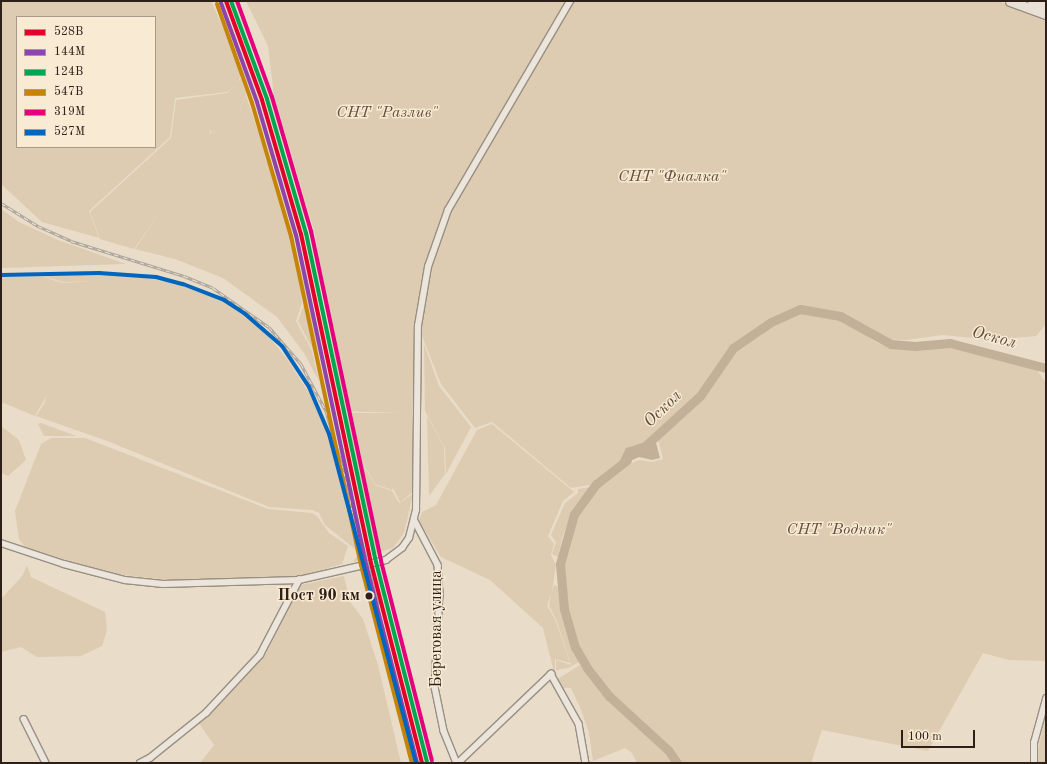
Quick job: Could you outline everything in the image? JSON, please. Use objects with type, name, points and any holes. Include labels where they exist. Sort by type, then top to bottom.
[{"type":"main road","points":[[1010,1],[1046,14]]},
{"type":"main road","points":[[1032,1],[1046,6]]},
{"type":"street","points":[[1,543],[64,564],[125,580],[163,584],[299,580],[386,560],[402,548],[414,521],[419,414],[418,326],[428,267],[448,210],[570,1]]},
{"type":"street","name":"Береговая улица","points":[[414,521],[438,565],[440,594],[435,687],[444,731],[458,763],[551,674],[579,724],[586,763]]},
{"type":"street","points":[[140,763],[150,758],[206,713],[260,655],[299,580]]},
{"type":"street","points":[[1034,763],[1034,743],[1046,699]]},
{"type":"street","points":[[24,719],[46,763]]},
{"type":"green space","points":[[1,1],[211,1],[234,52],[241,75],[238,82],[241,78],[246,95],[236,117],[246,96],[292,230],[302,303],[296,321],[312,351],[319,381],[304,353],[277,317],[223,278],[175,259],[135,249],[160,212],[134,249],[100,239],[90,212],[171,138],[176,100],[227,93],[236,85],[227,92],[175,98],[170,137],[89,211],[99,238],[42,222],[1,184]]},
{"type":"green space","name":"СНТ \"Фиалка\"","points":[[246,1],[998,1],[1046,19],[1046,324],[1036,336],[993,340],[943,335],[906,340],[879,339],[854,322],[840,316],[800,309],[771,322],[733,348],[700,396],[653,441],[596,484],[571,488],[492,422],[475,428],[441,384],[419,328],[419,413],[413,414],[413,492],[400,502],[393,488],[392,490],[375,484],[353,446],[347,413],[400,413],[343,411],[315,234],[274,96],[268,46]]},
{"type":"green space","points":[[1,209],[19,222],[58,240],[126,264],[1,268]]},
{"type":"green space","points":[[299,264],[309,299],[325,391],[314,352],[298,321],[304,304]]},
{"type":"green space","points":[[86,274],[151,276],[173,282],[206,293],[239,311],[263,330],[287,359],[309,393],[323,422],[362,560],[353,562],[357,556],[355,549],[325,525],[319,513],[312,510],[269,507],[110,442],[36,416],[44,404],[47,395],[35,416],[1,402],[1,277],[44,277],[62,283],[95,281],[63,282],[44,276]]},
{"type":"green space","name":"СНТ \"Водник\"","points":[[807,313],[839,319],[852,325],[877,343],[889,347],[905,350],[949,345],[1035,367],[1046,383],[1046,661],[1009,660],[983,653],[928,751],[822,730],[811,763],[679,763],[670,749],[643,721],[611,695],[583,658],[566,610],[562,565],[576,515],[601,481],[618,469],[639,460],[652,462],[663,459],[658,439],[702,398],[734,350],[772,325],[793,315]]},
{"type":"green space","points":[[424,344],[439,386],[471,427],[446,474],[445,448],[425,411]]},
{"type":"green space","points":[[427,416],[444,447],[445,474],[429,496]]},
{"type":"green space","points":[[41,423],[76,436],[44,436],[38,424]]},
{"type":"green space","points":[[492,424],[574,492],[563,501],[548,536],[554,544],[551,555],[556,565],[552,591],[554,585],[559,587],[561,614],[579,662],[568,668],[556,670],[556,660],[571,665],[556,619],[549,606],[551,593],[547,606],[555,619],[570,663],[555,659],[555,676],[543,628],[490,580],[441,557],[419,521],[422,512],[436,505],[477,430]]},
{"type":"green space","points":[[1,426],[19,440],[26,460],[8,476],[1,473]]},
{"type":"green space","points":[[51,438],[85,438],[268,509],[312,513],[317,516],[329,533],[348,546],[342,564],[301,576],[168,580],[106,573],[25,547],[19,539],[15,511],[41,444]]},
{"type":"green space","points":[[353,447],[375,485],[392,491],[399,503],[413,494],[404,533],[393,548],[373,554],[360,497]]},
{"type":"green space","points":[[591,487],[569,520],[562,538],[558,557],[552,554],[556,542],[551,535],[565,503],[578,493],[578,489]]},
{"type":"green space","points":[[27,565],[31,577],[105,612],[107,630],[102,646],[81,656],[37,657],[21,647],[1,652],[1,599],[23,575]]},
{"type":"green space","points":[[344,576],[350,602],[363,619],[378,665],[401,763],[200,763],[214,745],[198,722],[266,654],[300,585]]},
{"type":"green space","points":[[580,665],[601,693],[663,751],[672,763],[637,763],[632,753],[625,748],[593,761],[589,733],[580,707],[571,688],[563,688],[558,679]]},
{"type":"green space","points":[[1046,714],[1046,763],[1035,763]]},
{"type":"shaded area","points":[[655,439],[660,458],[652,460],[639,457],[617,467],[626,448]]},
{"type":"waterway","name":"Оскол","points":[[645,446],[700,396],[733,348],[771,322],[800,309],[840,316],[891,344],[915,346],[950,343],[1046,368]]},
{"type":"waterway","name":"Оскол","points":[[627,460],[596,484],[574,514],[560,564],[564,609],[575,647],[587,668],[609,696],[668,750],[677,763]]},
{"type":"railway","points":[[1,203],[38,226],[71,241],[184,276],[213,288],[269,327],[301,364],[326,411],[349,490],[355,531]]},
{"type":"railway","points":[[357,523],[378,604]]},
{"type":"transit line","name":"528В","points":[[226,1],[262,100],[301,234],[371,563],[422,763]]},
{"type":"transit line","name":"124В","points":[[231,1],[267,99],[306,233],[376,562],[427,762]]},
{"type":"transit line","name":"319М","points":[[237,1],[272,97],[311,231],[381,561],[432,761]]},
{"type":"transit line","name":"144М","points":[[221,3],[257,102],[296,235],[366,564],[417,763]]},
{"type":"transit line","name":"547В","points":[[217,4],[252,103],[291,236],[361,565],[412,763]]},
{"type":"transit line","name":"527М","points":[[1,275],[99,273],[156,277],[183,284],[224,300],[244,313],[282,346],[309,387],[329,434],[416,763]]},
{"type":"place","name":"Пост 90 км","points":[[369,596]]},
{"type":"park label","name":"СНТ \"Разлив\"","points":[[387,113]]}]
